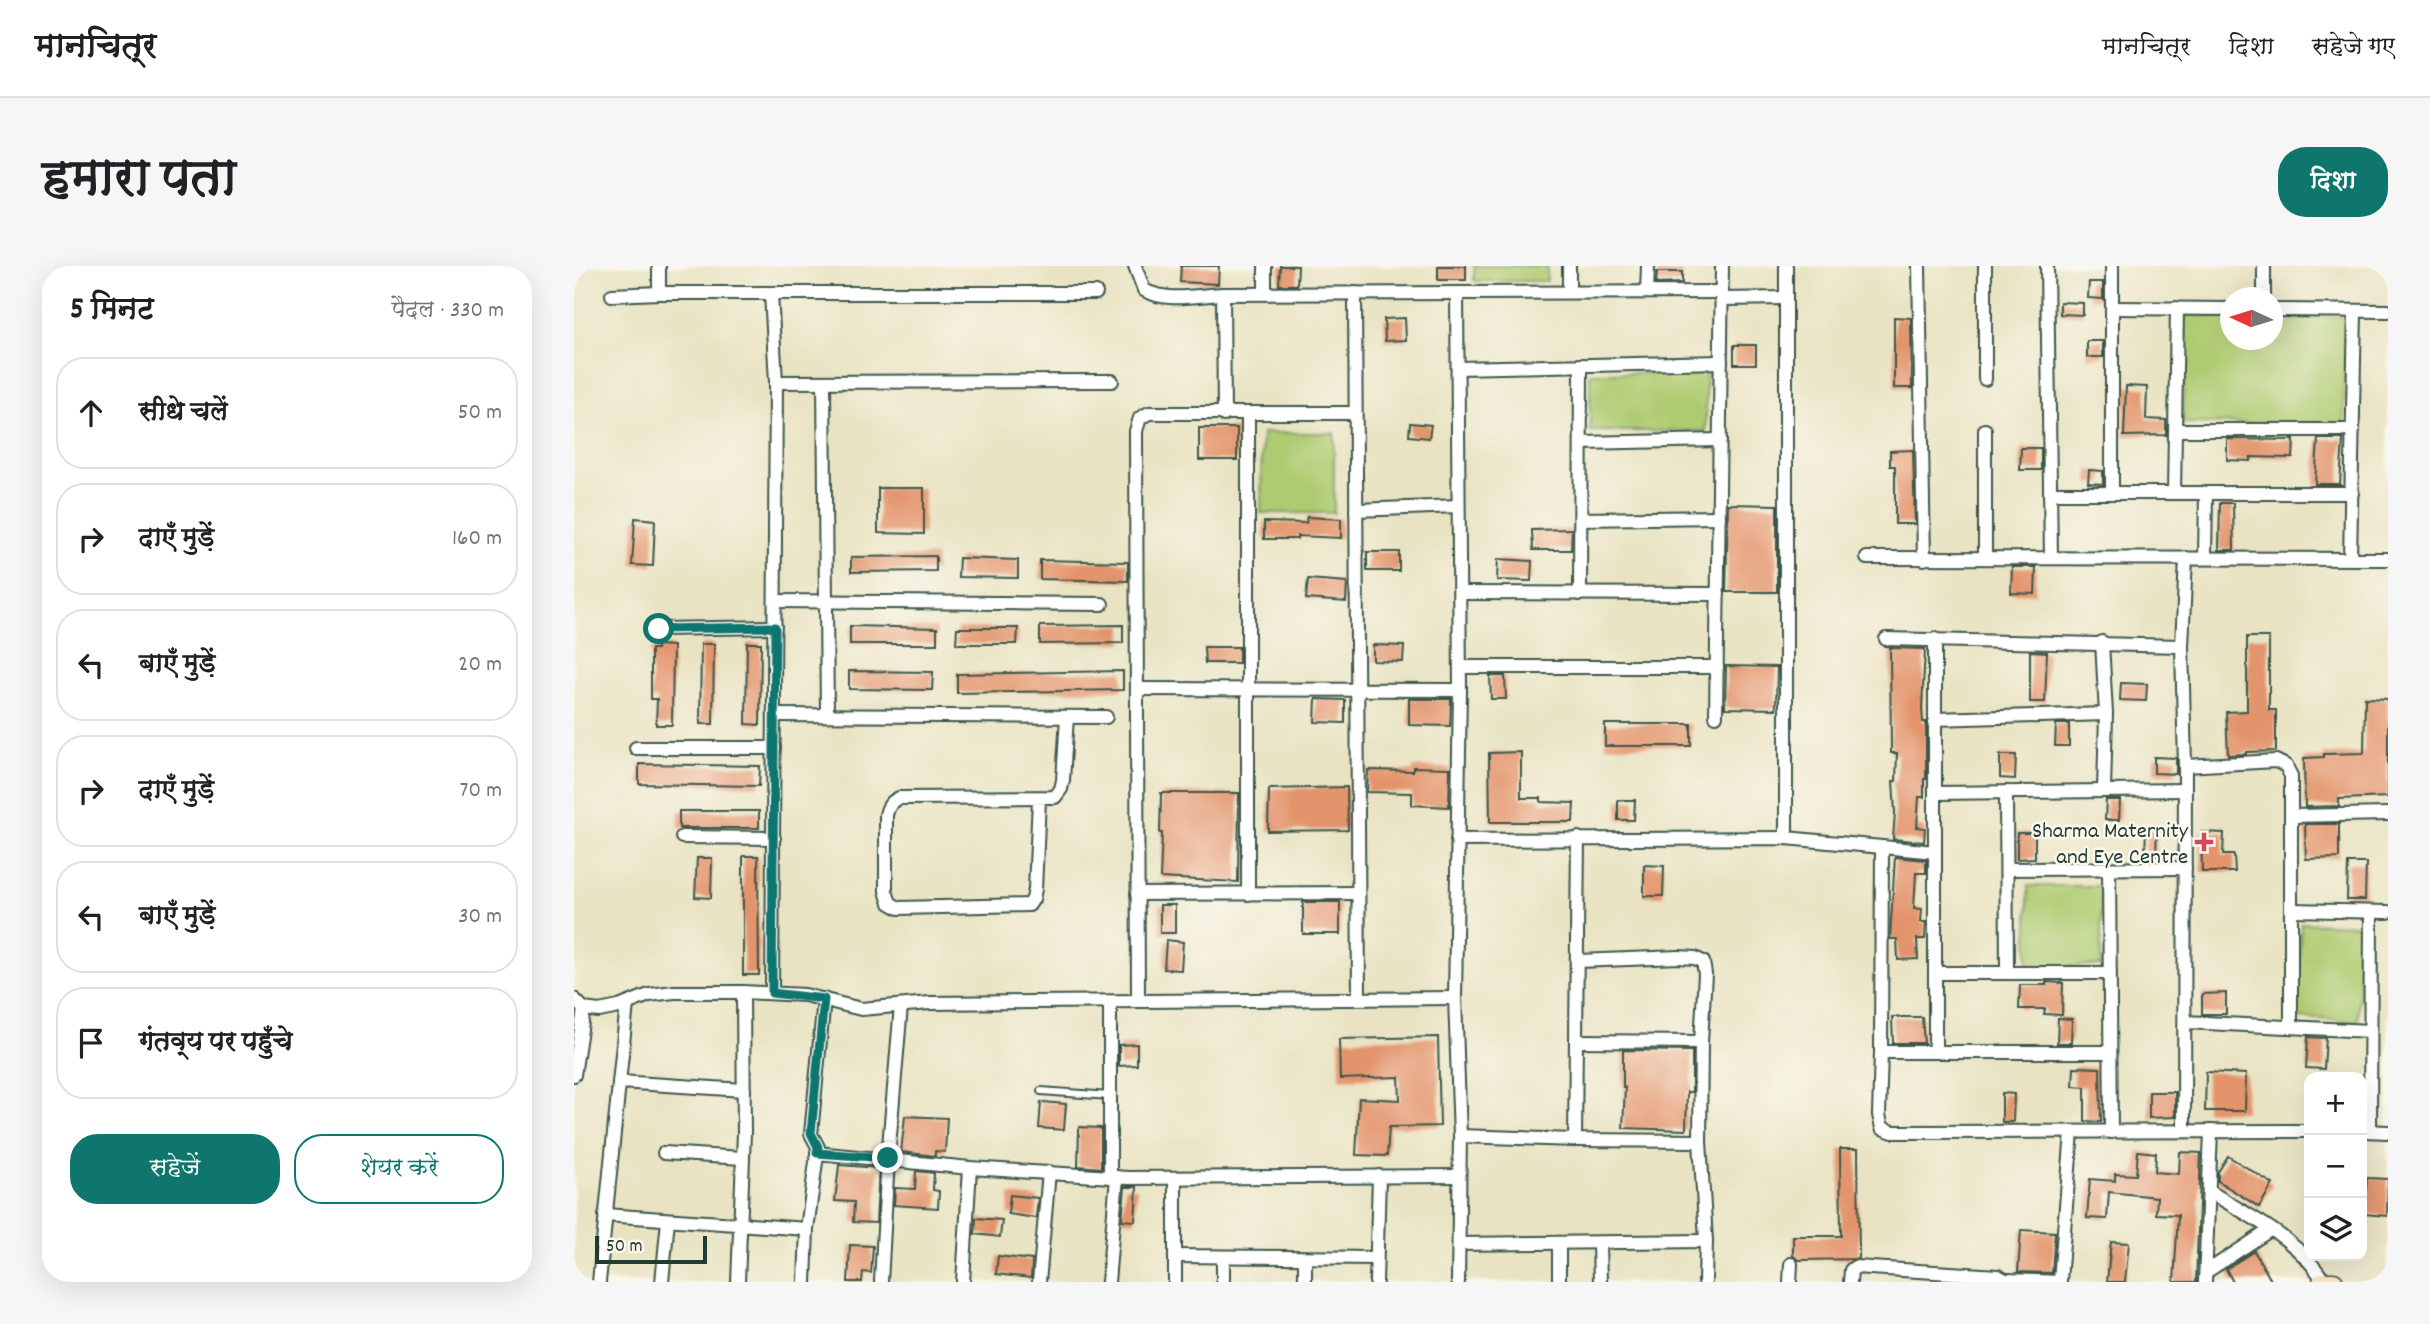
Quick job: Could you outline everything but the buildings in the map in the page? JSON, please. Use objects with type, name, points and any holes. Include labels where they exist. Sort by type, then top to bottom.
[{"type":"street","points":[[659,266],[659,293]]},
{"type":"street","points":[[1135,266],[1144,290],[1153,295],[1169,297],[1223,293],[1647,292],[1786,298]]},
{"type":"street","points":[[1265,266],[1265,293]]},
{"type":"street","points":[[1569,266],[1569,292]]},
{"type":"street","points":[[1647,292],[1648,266]]},
{"type":"street","points":[[1716,716],[1722,266]]},
{"type":"street","points":[[1786,266],[1786,838]]},
{"type":"street","points":[[1919,266],[1924,559]]},
{"type":"street","points":[[1985,266],[1985,379]]},
{"type":"street","points":[[2047,266],[2051,558]]},
{"type":"street","points":[[2112,266],[2112,493]]},
{"type":"street","points":[[2264,266],[2264,287]]},
{"type":"street","points":[[771,293],[776,382],[772,993]]},
{"type":"street","points":[[612,295],[1096,293]]},
{"type":"street","points":[[1223,293],[1224,415]]},
{"type":"street","points":[[1354,293],[1359,998]]},
{"type":"street","points":[[1457,293],[1460,690],[1455,998],[1460,1136],[1458,1282]]},
{"type":"street","points":[[2112,308],[2220,309]]},
{"type":"street","points":[[2174,493],[2177,308]]},
{"type":"street","points":[[2283,310],[2388,312]]},
{"type":"street","points":[[2350,559],[2355,310]]},
{"type":"street","points":[[1458,368],[1721,362]]},
{"type":"street","points":[[1580,594],[1581,365]]},
{"type":"street","points":[[776,382],[1112,381]]},
{"type":"street","points":[[824,382],[827,715]]},
{"type":"street","points":[[1138,1001],[1136,431],[1140,418],[1149,414],[1355,413]]},
{"type":"street","points":[[1248,415],[1248,894]]},
{"type":"street","points":[[1985,430],[1985,558]]},
{"type":"street","points":[[2175,430],[2353,430]]},
{"type":"street","points":[[1581,443],[1720,440]]},
{"type":"street","points":[[2050,493],[2352,493]]},
{"type":"street","points":[[2205,558],[2206,493]]},
{"type":"street","points":[[1356,510],[1458,506]]},
{"type":"street","points":[[1581,519],[1719,517]]},
{"type":"street","points":[[1867,558],[2388,559]]},
{"type":"street","points":[[2184,1131],[2185,766],[2182,646],[2186,558]]},
{"type":"street","points":[[1460,593],[1718,594]]},
{"type":"street","points":[[775,601],[1102,604]]},
{"type":"street","points":[[659,629],[775,627]]},
{"type":"street","points":[[1886,639],[2102,642],[2182,646]]},
{"type":"street","points":[[1934,1052],[1935,639]]},
{"type":"street","points":[[2102,642],[2106,714],[2104,791]]},
{"type":"street","points":[[1460,667],[1717,667]]},
{"type":"street","points":[[1138,689],[1460,690]]},
{"type":"street","points":[[1935,719],[2106,714]]},
{"type":"street","points":[[775,715],[1106,717]]},
{"type":"street","points":[[1040,799],[1035,890],[1029,905],[899,908],[890,903],[886,891],[887,807],[899,798],[1055,797],[1061,789],[1067,717]]},
{"type":"street","points":[[636,748],[774,748]]},
{"type":"street","points":[[2185,766],[2276,761],[2286,766],[2291,776],[2291,1026]]},
{"type":"street","points":[[1935,793],[2185,790]]},
{"type":"street","points":[[2006,792],[2007,973]]},
{"type":"street","points":[[2291,816],[2388,814]]},
{"type":"street","points":[[682,837],[774,838]]},
{"type":"street","points":[[1575,1140],[1578,838]]},
{"type":"street","points":[[1457,839],[1786,838],[1935,852]]},
{"type":"street","points":[[1882,847],[1879,1115],[1882,1128],[1893,1132],[2304,1131]]},
{"type":"street","points":[[2007,869],[2185,868]]},
{"type":"street","points":[[2109,869],[2111,1132]]},
{"type":"street","points":[[1136,894],[1358,893]]},
{"type":"street","points":[[2291,910],[2388,912]]},
{"type":"street","points":[[2367,1106],[2371,912]]},
{"type":"street","points":[[1578,961],[1679,957],[1695,958],[1703,962],[1705,974],[1700,1141],[1706,1241],[1704,1282]]},
{"type":"street","points":[[1935,973],[2110,974]]},
{"type":"street","points":[[574,1074],[579,1004],[599,1011],[649,995],[674,992],[772,993],[824,999],[861,1009],[930,1003],[1455,998]]},
{"type":"street","points":[[738,1282],[742,1226],[743,992]]},
{"type":"street","points":[[805,1282],[807,1229],[818,1147],[811,1133],[824,999]]},
{"type":"street","points":[[1108,1282],[1113,1177],[1110,1002]]},
{"type":"street","points":[[599,1282],[626,1004]]},
{"type":"street","points":[[881,1282],[901,1006]]},
{"type":"street","points":[[2185,1022],[2370,1031]]},
{"type":"street","points":[[1577,1041],[1701,1042]]},
{"type":"street","points":[[1881,1052],[2110,1052]]},
{"type":"street","points":[[619,1082],[744,1090]]},
{"type":"street","points":[[2205,1277],[2211,1131]]},
{"type":"street","points":[[2367,1131],[2388,1132]]},
{"type":"street","points":[[1850,1282],[1853,1267],[1903,1275],[1967,1278],[1998,1276],[2008,1281],[2060,1281],[2072,1132]]},
{"type":"street","points":[[1460,1136],[1700,1141]]},
{"type":"street","points":[[664,1153],[742,1158]]},
{"type":"street","points":[[817,1153],[970,1168],[1113,1177],[1460,1177]]},
{"type":"street","points":[[963,1282],[970,1168]]},
{"type":"street","points":[[1039,1282],[1049,1172]]},
{"type":"street","points":[[1376,1282],[1379,1176]]},
{"type":"street","points":[[1175,1179],[1175,1282]]},
{"type":"street","points":[[2209,1191],[2304,1255],[2312,1262],[2323,1282],[2334,1282]]},
{"type":"street","points":[[605,1215],[807,1229]]},
{"type":"street","points":[[662,1282],[668,1220]]},
{"type":"street","points":[[2205,1277],[2270,1230]]},
{"type":"street","points":[[1459,1244],[1706,1241]]},
{"type":"street","points":[[1559,1243],[1559,1282]]},
{"type":"street","points":[[1599,1243],[1600,1282]]},
{"type":"street","points":[[1175,1256],[1375,1258]]},
{"type":"street","points":[[1223,1257],[1223,1282]]},
{"type":"street","points":[[1305,1258],[1305,1282]]},
{"type":"street","points":[[1790,1282],[1791,1264]]},
{"type":"lane","points":[[1041,1091],[1110,1096]]},
{"type":"green space","points":[[1474,266],[1547,266],[1547,281],[1474,281]]},
{"type":"green space","points":[[2184,315],[2220,316],[2220,350],[2283,350],[2283,316],[2345,317],[2344,425],[2183,423]]},
{"type":"green space","points":[[1590,373],[1706,373],[1706,431],[1590,431]]},
{"type":"green space","points":[[1262,433],[1334,433],[1334,513],[1261,513]]},
{"type":"green space","points":[[2028,886],[2101,886],[2101,966],[2028,966]]},
{"type":"green space","points":[[2301,923],[2361,925],[2358,1021],[2297,1018]]},
{"type":"place","name":"Sharma Maternity and Eye Centre","points":[[2204,842]]},
{"type":"route","points":[[659,629],[775,627],[772,993],[824,999],[811,1133],[818,1147],[817,1153],[888,1158]]}]
